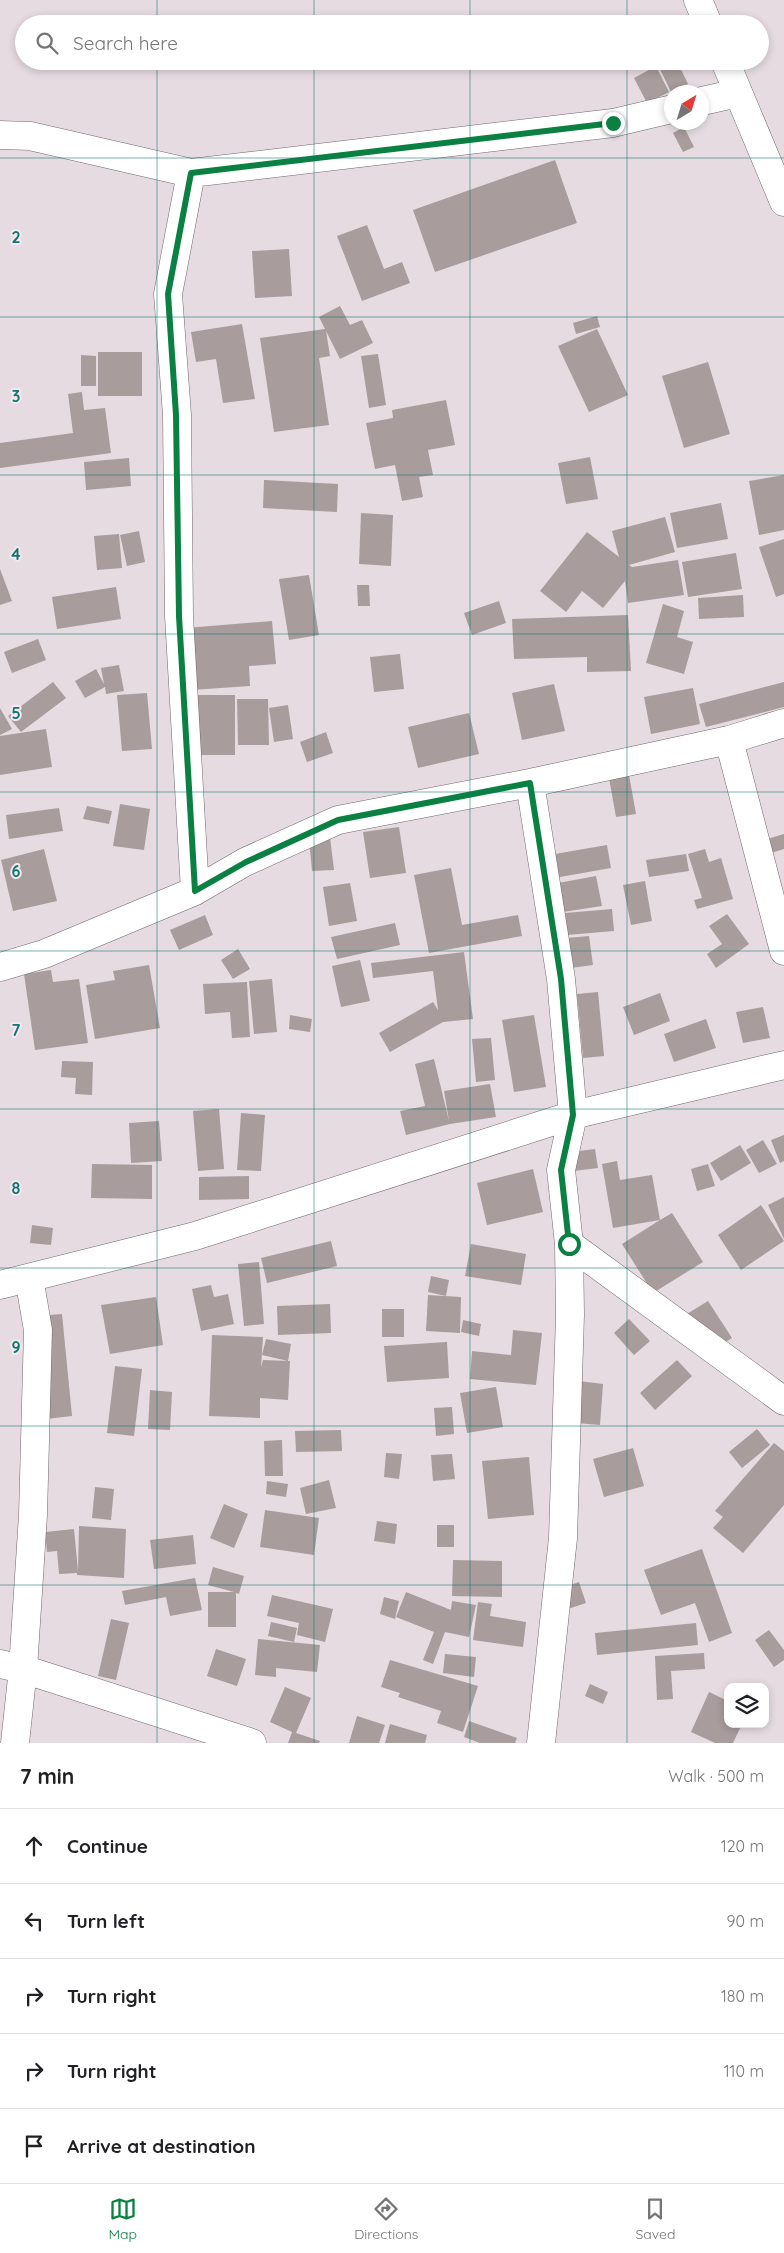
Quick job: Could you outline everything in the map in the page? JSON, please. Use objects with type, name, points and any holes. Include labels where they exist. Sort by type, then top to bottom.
[{"type":"street","points":[[698,0],[704,15]]},
{"type":"street","points":[[728,70],[784,202]]},
{"type":"street","points":[[709,99],[738,92]]},
{"type":"street","points":[[0,135],[30,136],[191,173],[613,123],[664,110]]},
{"type":"street","points":[[191,173],[168,294],[176,415],[179,616],[195,891]]},
{"type":"street","points":[[0,967],[44,954],[195,891],[246,862],[338,820],[530,783],[729,740],[784,722]]},
{"type":"street","points":[[729,740],[784,951]]},
{"type":"street","points":[[530,783],[561,979],[573,1115],[561,1170],[569,1244],[570,1315],[563,1538],[541,1743]]},
{"type":"street","points":[[0,1285],[195,1236],[573,1115],[784,1064]]},
{"type":"street","points":[[569,1244],[784,1401]]},
{"type":"street","points":[[15,1743],[12,1667],[33,1515],[38,1339],[29,1278]]},
{"type":"street","points":[[12,1667],[252,1743]]},
{"type":"building","points":[[649,70],[658,70],[666,85],[664,94],[647,103],[634,78]]},
{"type":"building","points":[[660,70],[681,70],[688,84],[668,85]]},
{"type":"building","points":[[678,130],[686,130],[694,147],[683,152],[673,133]]},
{"type":"building","points":[[555,160],[577,223],[435,272],[413,210]]},
{"type":"building","points":[[367,225],[384,269],[402,262],[410,283],[362,301],[337,236]]},
{"type":"building","points":[[289,249],[292,296],[255,298],[252,251]]},
{"type":"building","points":[[340,306],[350,325],[362,320],[373,343],[340,359],[326,331],[330,356],[319,358],[329,425],[274,432],[260,338],[325,329],[319,317]]},
{"type":"building","points":[[597,316],[600,327],[576,334],[573,323]]},
{"type":"building","points":[[242,324],[255,399],[223,403],[216,359],[196,362],[191,332]]},
{"type":"building","points":[[597,329],[628,395],[589,412],[558,346]]},
{"type":"building","points":[[98,352],[142,352],[142,396],[98,396]]},
{"type":"building","points":[[378,354],[386,405],[369,408],[361,356]]},
{"type":"building","points":[[81,355],[96,356],[96,386],[81,386]]},
{"type":"building","points":[[708,362],[730,434],[684,448],[662,376]]},
{"type":"building","points":[[82,392],[84,410],[105,408],[111,453],[0,468],[0,443],[73,433],[68,394]]},
{"type":"building","points":[[446,400],[455,445],[428,450],[433,475],[419,477],[423,497],[402,501],[395,465],[375,469],[366,423],[393,418],[392,410]]},
{"type":"building","points":[[590,457],[598,499],[566,504],[558,463]]},
{"type":"building","points":[[129,458],[131,486],[86,490],[84,462]]},
{"type":"building","points":[[784,475],[784,530],[759,535],[749,481]]},
{"type":"building","points":[[264,480],[338,484],[337,512],[263,508]]},
{"type":"building","points":[[721,503],[728,539],[677,548],[670,513]]},
{"type":"building","points":[[361,513],[393,515],[391,566],[359,564]]},
{"type":"building","points":[[665,517],[675,552],[629,565],[632,567],[678,560],[684,595],[628,603],[625,581],[603,608],[582,591],[566,612],[540,591],[587,532],[619,557],[612,531]]},
{"type":"building","points":[[139,531],[145,562],[127,566],[120,535]]},
{"type":"building","points":[[119,534],[122,568],[97,570],[94,536]]},
{"type":"building","points":[[784,539],[784,594],[776,597],[759,547]]},
{"type":"building","points":[[736,553],[742,589],[688,597],[682,562]]},
{"type":"building","points":[[0,569],[12,601],[0,605]]},
{"type":"building","points":[[309,575],[319,635],[289,640],[279,579]]},
{"type":"building","points":[[357,585],[369,585],[370,606],[358,606]]},
{"type":"building","points":[[116,587],[121,619],[57,629],[52,597]]},
{"type":"building","points":[[743,595],[744,617],[699,619],[698,598]]},
{"type":"building","points":[[499,601],[506,623],[472,635],[464,613]]},
{"type":"building","points":[[663,604],[684,611],[677,637],[693,642],[684,674],[646,663]]},
{"type":"building","points":[[628,615],[631,671],[587,672],[587,657],[514,659],[512,619]]},
{"type":"building","points":[[272,621],[276,664],[249,666],[250,686],[191,690],[186,628]]},
{"type":"building","points":[[38,639],[46,660],[12,673],[4,652]]},
{"type":"building","points":[[400,654],[404,689],[374,692],[370,657]]},
{"type":"building","points":[[119,665],[124,691],[106,694],[105,687],[85,698],[75,681],[96,669],[104,684],[101,668]]},
{"type":"building","points":[[53,682],[66,698],[21,732],[8,716]]},
{"type":"building","points":[[784,682],[784,707],[706,727],[699,704]]},
{"type":"building","points":[[554,684],[565,731],[522,740],[512,693]]},
{"type":"building","points":[[693,688],[700,724],[651,734],[644,697]]},
{"type":"building","points":[[147,693],[152,749],[122,751],[117,695]]},
{"type":"building","points":[[193,695],[235,695],[235,755],[193,755]]},
{"type":"building","points":[[237,699],[268,699],[269,745],[238,745]]},
{"type":"building","points":[[288,705],[293,739],[274,742],[269,708]]},
{"type":"building","points":[[0,708],[12,729],[0,735]]},
{"type":"building","points":[[469,713],[479,754],[418,768],[408,727]]},
{"type":"building","points":[[46,729],[52,767],[0,775],[0,736]]},
{"type":"building","points":[[326,732],[333,753],[307,762],[300,742]]},
{"type":"building","points":[[629,775],[636,814],[616,817],[609,778]]},
{"type":"building","points":[[120,804],[150,809],[144,850],[113,846]]},
{"type":"building","points":[[87,806],[112,811],[109,824],[83,819]]},
{"type":"building","points":[[59,808],[63,831],[9,839],[6,815]]},
{"type":"building","points":[[399,827],[406,873],[370,878],[363,832]]},
{"type":"building","points":[[784,834],[784,849],[761,856],[757,842]]},
{"type":"building","points":[[330,837],[334,870],[312,871],[309,839]]},
{"type":"building","points":[[607,845],[611,868],[554,878],[549,855]]},
{"type":"building","points":[[44,849],[57,901],[13,911],[1,860]]},
{"type":"building","points":[[705,849],[709,862],[721,858],[733,899],[697,909],[694,900],[702,898],[688,854]]},
{"type":"building","points":[[686,854],[689,871],[649,877],[646,860]]},
{"type":"building","points":[[451,868],[462,925],[518,915],[522,936],[429,953],[414,875]]},
{"type":"building","points":[[596,876],[602,906],[563,912],[558,883]]},
{"type":"building","points":[[645,881],[652,921],[631,925],[623,885]]},
{"type":"building","points":[[350,883],[357,921],[329,926],[323,887]]},
{"type":"building","points":[[612,909],[614,931],[567,935],[565,913]]},
{"type":"building","points":[[727,914],[749,944],[716,968],[707,954],[722,944],[709,926]]},
{"type":"building","points":[[205,915],[213,935],[179,950],[170,930]]},
{"type":"building","points":[[395,923],[400,945],[337,959],[331,937]]},
{"type":"building","points":[[589,936],[593,965],[571,968],[567,938]]},
{"type":"building","points":[[238,949],[250,969],[233,979],[221,960]]},
{"type":"building","points":[[464,952],[473,1019],[443,1022],[390,1052],[379,1033],[433,1002],[438,1010],[433,971],[373,978],[371,963]]},
{"type":"building","points":[[360,960],[370,1001],[341,1007],[332,966]]},
{"type":"building","points":[[149,965],[160,1028],[95,1039],[86,985],[115,980],[113,971]]},
{"type":"building","points":[[51,970],[53,982],[79,979],[88,1043],[35,1050],[24,974]]},
{"type":"building","points":[[272,979],[277,1032],[254,1034],[249,981]]},
{"type":"building","points":[[247,982],[250,1037],[232,1038],[230,1012],[205,1014],[203,984]]},
{"type":"building","points":[[598,992],[604,1056],[583,1058],[577,994]]},
{"type":"building","points":[[660,993],[670,1021],[634,1035],[623,1007]]},
{"type":"building","points":[[763,1007],[770,1038],[743,1043],[736,1012]]},
{"type":"building","points":[[290,1015],[312,1019],[310,1032],[289,1029]]},
{"type":"building","points":[[534,1015],[546,1087],[514,1092],[502,1020]]},
{"type":"building","points":[[706,1019],[716,1048],[674,1062],[664,1034]]},
{"type":"building","points":[[491,1038],[495,1080],[476,1082],[472,1039]]},
{"type":"building","points":[[434,1059],[449,1121],[444,1091],[490,1084],[496,1117],[450,1124],[406,1135],[400,1111],[425,1106],[415,1064]]},
{"type":"building","points":[[62,1061],[93,1062],[92,1095],[75,1094],[76,1078],[61,1077]]},
{"type":"building","points":[[219,1109],[224,1169],[198,1171],[193,1111]]},
{"type":"building","points":[[241,1113],[265,1115],[261,1171],[237,1170]]},
{"type":"building","points":[[159,1121],[162,1161],[131,1163],[129,1123]]},
{"type":"building","points":[[784,1135],[784,1161],[780,1163],[771,1140]]},
{"type":"building","points":[[763,1140],[777,1164],[759,1173],[746,1150]]},
{"type":"building","points":[[740,1145],[751,1163],[721,1181],[710,1163]]},
{"type":"building","points":[[595,1149],[598,1168],[565,1172],[563,1153]]},
{"type":"building","points":[[617,1161],[620,1180],[652,1175],[660,1220],[613,1228],[602,1164]]},
{"type":"building","points":[[92,1164],[152,1165],[152,1199],[91,1198]]},
{"type":"building","points":[[708,1164],[715,1186],[697,1191],[691,1169]]},
{"type":"building","points":[[533,1169],[543,1212],[487,1225],[477,1183]]},
{"type":"building","points":[[249,1176],[249,1199],[199,1200],[199,1177]]},
{"type":"building","points":[[784,1197],[784,1239],[768,1205]]},
{"type":"building","points":[[761,1205],[784,1241],[741,1270],[718,1235]]},
{"type":"building","points":[[672,1213],[703,1262],[653,1293],[622,1244]]},
{"type":"building","points":[[32,1225],[53,1228],[51,1245],[30,1243]]},
{"type":"building","points":[[331,1241],[337,1266],[267,1283],[261,1258]]},
{"type":"building","points":[[471,1244],[526,1254],[521,1285],[465,1276]]},
{"type":"building","points":[[259,1262],[264,1324],[244,1326],[238,1264]]},
{"type":"building","points":[[431,1276],[449,1280],[446,1296],[428,1292]]},
{"type":"building","points":[[211,1285],[214,1297],[228,1294],[234,1324],[201,1331],[192,1289]]},
{"type":"building","points":[[428,1295],[461,1297],[460,1333],[426,1331]]},
{"type":"building","points":[[156,1297],[163,1345],[110,1354],[101,1305]]},
{"type":"building","points":[[708,1301],[732,1338],[705,1355],[682,1317]]},
{"type":"building","points":[[330,1304],[331,1333],[278,1335],[277,1306]]},
{"type":"building","points":[[382,1309],[404,1309],[404,1337],[382,1337]]},
{"type":"building","points":[[62,1314],[72,1416],[46,1419],[37,1316]]},
{"type":"building","points":[[629,1319],[650,1341],[634,1355],[614,1333]]},
{"type":"building","points":[[463,1320],[481,1324],[479,1336],[461,1332]]},
{"type":"building","points":[[513,1330],[542,1333],[536,1385],[470,1379],[472,1351],[511,1355]]},
{"type":"building","points":[[212,1335],[263,1337],[261,1367],[263,1360],[290,1361],[288,1400],[260,1398],[260,1418],[209,1416]]},
{"type":"building","points":[[266,1339],[291,1344],[288,1361],[262,1355]]},
{"type":"building","points":[[447,1342],[449,1378],[387,1382],[384,1346]]},
{"type":"building","points":[[677,1360],[692,1376],[655,1410],[640,1393]]},
{"type":"building","points":[[115,1366],[142,1369],[134,1436],[107,1433]]},
{"type":"building","points":[[579,1381],[603,1384],[600,1425],[576,1423]]},
{"type":"building","points":[[496,1387],[503,1427],[467,1433],[460,1393]]},
{"type":"building","points":[[150,1390],[172,1392],[170,1430],[148,1429]]},
{"type":"building","points":[[452,1407],[454,1434],[436,1436],[434,1408]]},
{"type":"building","points":[[757,1429],[770,1445],[742,1468],[729,1452]]},
{"type":"building","points":[[341,1430],[342,1451],[296,1452],[295,1431]]},
{"type":"building","points":[[282,1440],[283,1476],[265,1476],[264,1441]]},
{"type":"building","points":[[774,1443],[784,1451],[784,1505],[743,1553],[713,1528],[723,1517],[715,1511]]},
{"type":"building","points":[[633,1448],[644,1486],[604,1497],[593,1459]]},
{"type":"building","points":[[386,1453],[402,1454],[399,1479],[384,1477]]},
{"type":"building","points":[[452,1454],[455,1479],[433,1481],[431,1455]]},
{"type":"building","points":[[529,1457],[534,1515],[488,1519],[482,1461]]},
{"type":"building","points":[[329,1480],[336,1508],[306,1514],[300,1488]]},
{"type":"building","points":[[267,1481],[288,1484],[286,1497],[266,1494]]},
{"type":"building","points":[[95,1487],[114,1489],[111,1520],[92,1518]]},
{"type":"building","points":[[224,1504],[248,1514],[234,1548],[210,1538]]},
{"type":"building","points":[[265,1510],[319,1518],[314,1555],[260,1547]]},
{"type":"building","points":[[377,1521],[397,1524],[395,1544],[374,1541]]},
{"type":"building","points":[[437,1525],[454,1525],[454,1547],[437,1547]]},
{"type":"building","points":[[79,1526],[126,1529],[124,1578],[77,1575],[77,1573],[59,1574],[57,1551],[47,1552],[45,1532],[74,1529],[78,1571]]},
{"type":"building","points":[[193,1535],[196,1564],[154,1569],[150,1540]]},
{"type":"building","points":[[702,1549],[732,1633],[709,1642],[695,1603],[661,1615],[644,1570]]},
{"type":"building","points":[[453,1560],[502,1561],[502,1597],[452,1596]]},
{"type":"building","points":[[213,1567],[244,1576],[239,1594],[236,1593],[236,1627],[208,1627],[208,1592],[234,1592],[208,1585]]},
{"type":"building","points":[[195,1578],[202,1610],[170,1616],[166,1597],[125,1605],[122,1591]]},
{"type":"building","points":[[579,1582],[586,1603],[568,1609],[561,1588]]},
{"type":"building","points":[[406,1592],[451,1610],[452,1601],[476,1605],[469,1637],[445,1632],[433,1664],[423,1660],[434,1632],[396,1617]]},
{"type":"building","points":[[272,1595],[333,1609],[325,1642],[297,1635],[299,1623],[267,1616]]},
{"type":"building","points":[[384,1597],[399,1601],[395,1619],[380,1614]]},
{"type":"building","points":[[478,1602],[492,1604],[490,1616],[526,1622],[523,1647],[473,1640]]},
{"type":"building","points":[[111,1619],[129,1623],[116,1680],[98,1676]]},
{"type":"building","points":[[271,1622],[297,1628],[294,1642],[268,1636]]},
{"type":"building","points":[[696,1623],[698,1645],[597,1655],[595,1633]]},
{"type":"building","points":[[769,1630],[784,1650],[784,1660],[774,1667],[755,1640]]},
{"type":"building","points":[[258,1639],[320,1645],[317,1672],[276,1668],[276,1677],[255,1675]]},
{"type":"building","points":[[216,1649],[246,1659],[237,1686],[207,1676]]},
{"type":"building","points":[[704,1653],[705,1669],[671,1671],[673,1699],[657,1700],[655,1656]]},
{"type":"building","points":[[445,1654],[476,1657],[474,1677],[443,1673]]},
{"type":"building","points":[[390,1660],[478,1686],[463,1732],[437,1723],[441,1711],[398,1697],[400,1693],[381,1687]]},
{"type":"building","points":[[590,1684],[608,1692],[603,1704],[585,1696]]},
{"type":"building","points":[[285,1687],[311,1698],[296,1733],[320,1741],[319,1743],[288,1743],[292,1732],[270,1722]]},
{"type":"building","points":[[709,1692],[724,1699],[724,1728],[740,1728],[733,1743],[715,1743],[691,1732]]},
{"type":"building","points":[[357,1716],[385,1725],[379,1743],[349,1743]]},
{"type":"building","points":[[469,1721],[517,1738],[515,1743],[480,1743],[464,1737]]},
{"type":"building","points":[[390,1724],[427,1735],[425,1743],[385,1743]]},
{"type":"route","points":[[569,1244],[561,1170],[573,1115],[561,979],[530,783],[338,820],[246,862],[195,891],[179,616],[176,415],[168,294],[191,173],[613,123]]}]
